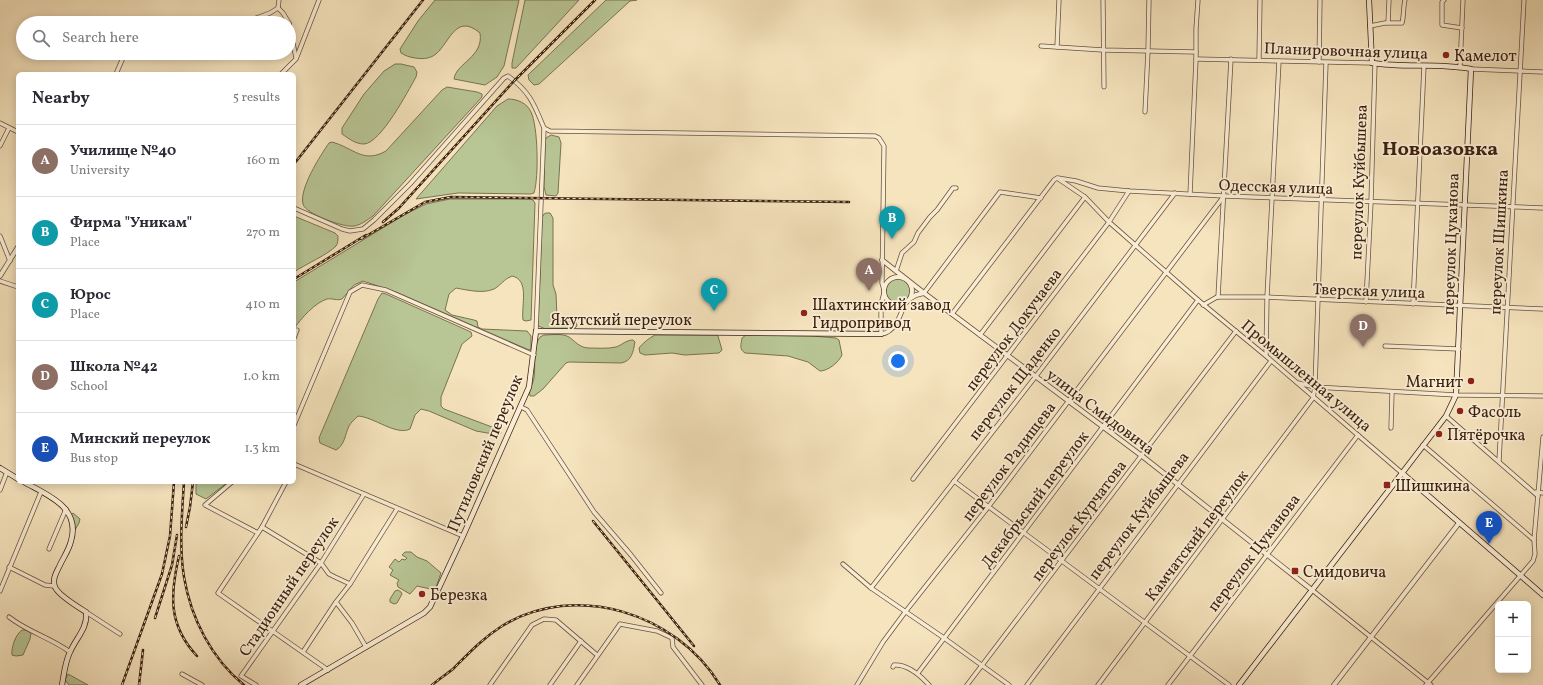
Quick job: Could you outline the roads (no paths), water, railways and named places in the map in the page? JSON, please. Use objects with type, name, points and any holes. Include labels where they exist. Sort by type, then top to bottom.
[{"type":"main road","name":"переулок Куйбышева","points":[[1369,0],[1373,63]]},
{"type":"main road","name":"Планировочная улица","points":[[1373,63],[1460,67],[1470,69]]},
{"type":"main road","name":"переулок Цуканова","points":[[1456,395],[1470,69]]},
{"type":"main road","name":"Якутский переулок","points":[[536,331],[881,334]]},
{"type":"main road","name":"Путиловский переулок","points":[[301,685],[424,613],[430,607],[521,407],[531,381],[536,331]]},
{"type":"main road","points":[[1239,685],[1446,416],[1456,395]]},
{"type":"main road","points":[[0,468],[16,478]]},
{"type":"main road","name":"Промышленная улица","points":[[1402,473],[1543,595]]},
{"type":"main road","points":[[27,484],[60,503],[66,509],[72,528],[71,541],[55,576],[54,586],[57,592],[86,612],[87,619],[85,626],[70,652],[62,685]]},
{"type":"street","points":[[278,8],[279,0]]},
{"type":"street","points":[[296,59],[319,0]]},
{"type":"street","points":[[1057,47],[1060,0]]},
{"type":"street","points":[[1103,0],[1104,86]]},
{"type":"street","points":[[1145,112],[1149,0]]},
{"type":"street","points":[[1190,194],[1198,0]]},
{"type":"street","points":[[1259,59],[1260,0]]},
{"type":"street","points":[[1319,62],[1320,0]]},
{"type":"street","points":[[1388,23],[1390,0]]},
{"type":"street","points":[[1370,26],[1388,23],[1402,24],[1406,0]]},
{"type":"street","points":[[1444,0],[1442,2],[1442,25],[1462,28]]},
{"type":"street","points":[[1460,67],[1463,0]]},
{"type":"street","name":"переулок Шишкина","points":[[1499,461],[1504,396],[1512,206],[1524,0]]},
{"type":"street","points":[[262,16],[278,8]]},
{"type":"street","points":[[278,8],[285,16]]},
{"type":"street","points":[[1041,46],[1103,50],[1196,52]]},
{"type":"street","name":"Планировочная улица","points":[[1196,59],[1259,59],[1326,63],[1373,63]]},
{"type":"street","points":[[1204,305],[1218,297],[1232,59]]},
{"type":"street","points":[[117,72],[122,60]]},
{"type":"street","points":[[283,72],[295,60]]},
{"type":"street","points":[[1266,356],[1267,297],[1280,61]]},
{"type":"street","points":[[1313,398],[1315,387],[1326,63]]},
{"type":"street","name":"переулок Куйбышева","points":[[1366,302],[1372,202],[1373,63]]},
{"type":"street","points":[[1413,304],[1424,66]]},
{"type":"street","name":"Планировочная улица","points":[[1470,69],[1543,72]]},
{"type":"street","points":[[296,209],[342,230],[350,231],[363,229],[410,184],[504,78],[508,76],[525,89],[533,101],[544,128],[550,130],[875,136],[879,138],[884,146],[882,283],[886,300],[899,306],[906,304]]},
{"type":"street","points":[[0,123],[16,131]]},
{"type":"street","points":[[0,146],[9,128]]},
{"type":"street","name":"Путиловский переулок","points":[[536,331],[544,128]]},
{"type":"street","points":[[952,314],[1056,179]]},
{"type":"street","name":"Одесская улица","points":[[1056,179],[1076,181],[1098,188],[1129,191],[1543,208]]},
{"type":"street","name":"Промышленная улица","points":[[1056,179],[1085,197],[1109,222],[1198,300],[1266,356],[1402,473]]},
{"type":"street","points":[[896,271],[902,253],[914,242],[918,233],[953,188],[956,188]]},
{"type":"street","name":"переулок Докучаева","points":[[914,479],[1109,222],[1129,191]]},
{"type":"street","points":[[910,298],[924,293],[1000,192],[1041,198]]},
{"type":"street","name":"переулок Щаденко","points":[[871,588],[1036,376],[1175,193]]},
{"type":"street","name":"переулок Радищева","points":[[857,685],[884,642],[906,611],[989,506],[1224,196]]},
{"type":"street","points":[[980,335],[1085,197]]},
{"type":"street","points":[[0,236],[10,261]]},
{"type":"street","points":[[0,276],[16,251]]},
{"type":"street","name":"улица Смидовича","points":[[882,260],[1223,518],[1429,684]]},
{"type":"street","points":[[899,277],[906,279],[912,288],[910,298],[898,321],[888,331],[881,334],[881,304],[886,283],[892,278],[899,277]]},
{"type":"street","points":[[0,281],[16,286]]},
{"type":"street","points":[[296,421],[350,292],[362,285],[386,290],[534,355]]},
{"type":"street","name":"Тверская улица","points":[[1218,297],[1267,297],[1543,309]]},
{"type":"street","name":"Декабрьский переулок","points":[[918,673],[1198,300]]},
{"type":"street","points":[[296,334],[298,330]]},
{"type":"street","name":"переулок Курчатова","points":[[967,685],[1236,331]]},
{"type":"street","points":[[1385,346],[1459,348]]},
{"type":"street","name":"переулок Куйбышева","points":[[1027,685],[1271,361]]},
{"type":"street","points":[[1296,383],[1315,387],[1392,392],[1456,395],[1543,396]]},
{"type":"street","points":[[1391,428],[1392,392]]},
{"type":"street","name":"Камчатский переулок","points":[[1098,685],[1313,398]]},
{"type":"street","points":[[521,407],[527,410],[594,512],[631,554],[661,593]]},
{"type":"street","points":[[1446,416],[1533,491],[1538,494],[1543,493]]},
{"type":"street","name":"переулок Цуканова","points":[[1168,685],[1358,435]]},
{"type":"street","points":[[1429,684],[1533,561],[1535,554],[1534,540],[1543,437]]},
{"type":"street","points":[[1423,445],[1534,540]]},
{"type":"street","points":[[296,466],[463,536]]},
{"type":"street","points":[[0,490],[7,472]]},
{"type":"street","points":[[954,481],[1229,685]]},
{"type":"street","points":[[230,484],[206,505],[258,533]]},
{"type":"street","points":[[285,484],[262,527],[218,593],[328,670]]},
{"type":"street","points":[[0,591],[41,492]]},
{"type":"street","name":"Стадионный переулок","points":[[256,685],[241,676],[321,563],[364,494]]},
{"type":"street","points":[[48,549],[66,509]]},
{"type":"street","points":[[303,652],[336,602],[350,584],[397,509]]},
{"type":"street","points":[[1334,685],[1459,523]]},
{"type":"street","points":[[262,527],[321,563],[330,574],[350,584]]},
{"type":"street","points":[[843,564],[871,588],[906,611],[1009,685]]},
{"type":"street","points":[[10,568],[45,586],[54,586]]},
{"type":"street","points":[[336,602],[352,623],[366,648]]},
{"type":"street","points":[[86,612],[120,634]]},
{"type":"street","points":[[10,617],[20,626],[70,652]]},
{"type":"street","points":[[490,685],[532,625],[537,621],[550,618],[556,620],[597,655]]},
{"type":"street","points":[[576,685],[615,629],[620,624],[626,624],[657,630],[672,638],[673,647],[702,685]]},
{"type":"street","points":[[550,685],[581,642]]},
{"type":"street","points":[[893,667],[894,665],[901,665],[918,673],[929,685]]},
{"type":"street","points":[[182,674],[202,685]]},
{"type":"railway","points":[[296,161],[423,0]]},
{"type":"railway","points":[[383,222],[399,208],[514,81],[595,0]]},
{"type":"railway","points":[[361,239],[425,202],[451,197],[849,202]]},
{"type":"railway","points":[[296,278],[366,235]]},
{"type":"railway","points":[[122,685],[162,574],[170,536],[174,484]]},
{"type":"railway","points":[[184,484],[181,530],[182,565],[187,593],[198,623],[213,650],[222,663],[244,685]]},
{"type":"railway","points":[[186,527],[193,484]]},
{"type":"railway","points":[[593,521],[694,646]]},
{"type":"railway","points":[[155,618],[172,565],[177,535]]},
{"type":"railway","points":[[179,556],[173,597],[176,621],[181,633],[197,656]]},
{"type":"railway","points":[[432,685],[454,668],[482,641],[502,626],[531,613],[561,606],[592,606],[622,612],[651,623],[678,639],[701,660],[720,685]]},
{"type":"railway","points":[[139,685],[143,650]]},
{"type":"place","name":"Камелот","points":[[1446,55]]},
{"type":"place","name":"Фирма \"Уникам\"","points":[[892,239]]},
{"type":"place","name":"Училище №40","points":[[869,291]]},
{"type":"place","name":"Юрос","points":[[714,311]]},
{"type":"place","name":"Шахтинский завод Гидропривод","points":[[804,313]]},
{"type":"place","name":"Школа №42","points":[[1363,347]]},
{"type":"place","name":"Магнит","points":[[1471,381]]},
{"type":"place","name":"Фасоль","points":[[1460,411]]},
{"type":"place","name":"Пятёрочка","points":[[1439,434]]},
{"type":"place","name":"Шишкина","points":[[1387,485]]},
{"type":"place","name":"Минский переулок","points":[[1489,544]]},
{"type":"place","name":"Смидовича","points":[[1295,571]]},
{"type":"place","name":"Березка","points":[[422,594]]},
{"type":"district","name":"Новоазовка","points":[[1440,148]]}]
